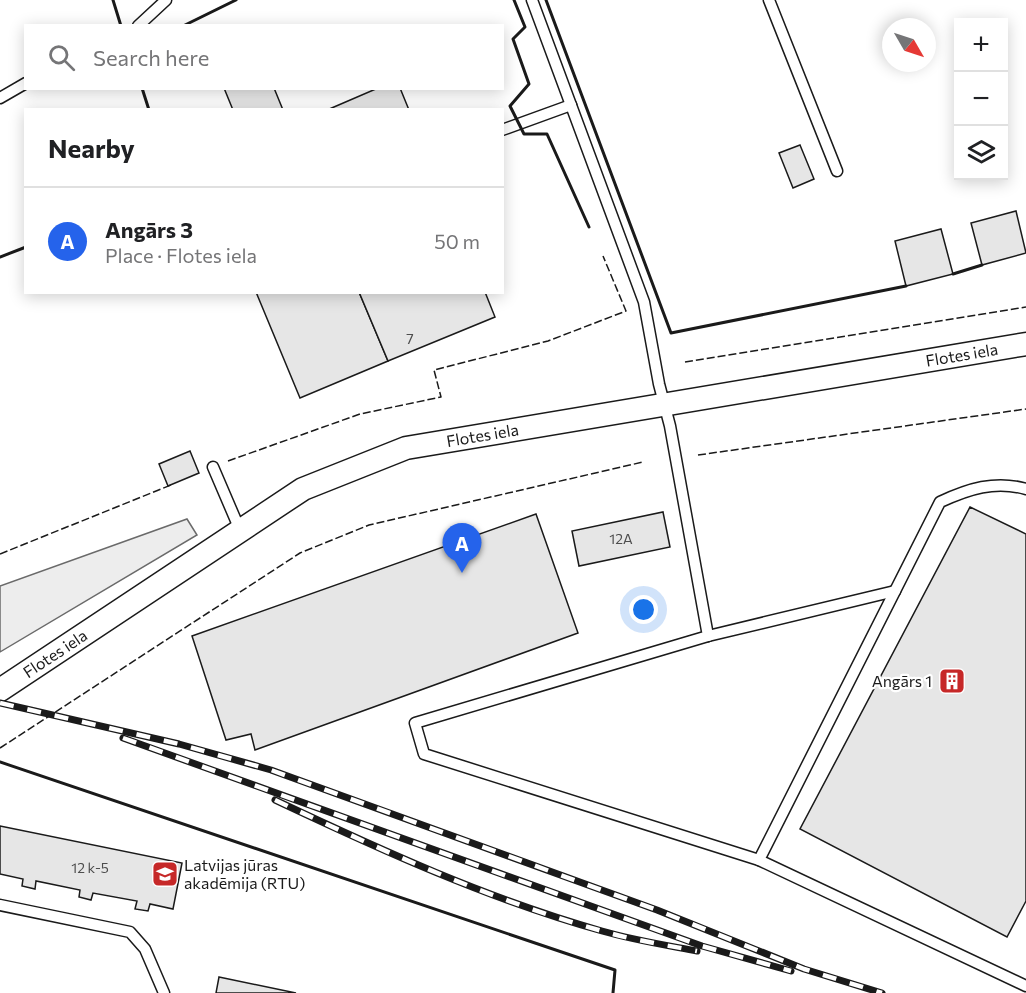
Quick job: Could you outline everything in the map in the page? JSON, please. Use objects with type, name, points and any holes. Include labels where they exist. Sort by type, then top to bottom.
[{"type":"street","name":"Flotes iela","points":[[0,690],[303,489],[406,448],[1026,344]]},
{"type":"lane","points":[[140,24],[166,0]]},
{"type":"lane","points":[[532,0],[644,302],[708,636]]},
{"type":"lane","points":[[769,0],[837,171]]},
{"type":"lane","points":[[0,98],[24,84]]},
{"type":"lane","points":[[504,129],[571,105]]},
{"type":"lane","points":[[213,467],[240,530]]},
{"type":"lane","points":[[759,860],[940,502],[970,488],[1008,483],[1026,489]]},
{"type":"lane","points":[[895,591],[708,636],[415,723],[424,754],[759,860],[1026,986]]},
{"type":"lane","points":[[0,905],[130,933],[144,949],[164,993]]},
{"type":"shaded area","points":[[187,519],[197,535],[0,652],[0,586]]},
{"type":"building","points":[[225,90],[275,90],[282,108],[232,108]]},
{"type":"building","points":[[373,90],[401,90],[408,108],[332,108]]},
{"type":"building","points":[[800,145],[814,179],[793,188],[779,153]]},
{"type":"building","points":[[1016,211],[1026,253],[982,265],[971,223]]},
{"type":"building","points":[[941,229],[953,274],[906,286],[895,241]]},
{"type":"building","points":[[257,294],[360,294],[388,361],[300,398]]},
{"type":"building","points":[[360,294],[486,294],[495,317],[388,361]]},
{"type":"building","points":[[190,451],[199,473],[168,486],[159,464]]},
{"type":"building","name":"Angārs 1","points":[[970,507],[1026,534],[1026,901],[1007,937],[800,829]]},
{"type":"building","points":[[663,512],[670,547],[579,566],[572,531]]},
{"type":"building","points":[[536,514],[578,633],[255,750],[251,734],[226,740],[192,636]]},
{"type":"building","points":[[0,826],[182,863],[173,909],[150,904],[148,911],[135,909],[137,901],[93,893],[91,900],[79,897],[80,890],[36,881],[35,889],[22,886],[23,879],[0,874]]},
{"type":"building","points":[[219,977],[296,993],[216,993]]},
{"type":"railway","points":[[0,703],[179,744],[271,770],[657,910],[804,969],[882,993]]},
{"type":"railway","points":[[123,738],[702,946],[791,971]]},
{"type":"railway","points":[[275,800],[476,889],[614,934],[697,951]]},
{"type":"fence","points":[[228,461],[360,414],[441,397],[434,370],[548,341],[626,311],[603,256]]},
{"type":"fence","points":[[685,362],[1026,307]]},
{"type":"fence","points":[[698,455],[1026,409]]},
{"type":"fence","points":[[0,748],[300,553],[369,525],[643,462]]},
{"type":"fence","points":[[0,554],[171,485]]},
{"type":"wall","points":[[113,0],[120,24]]},
{"type":"wall","points":[[187,24],[236,0]]},
{"type":"wall","points":[[514,0],[525,27],[513,39],[529,84],[510,106],[524,134],[547,134],[589,227]]},
{"type":"wall","points":[[546,0],[671,333],[906,286]]},
{"type":"wall","points":[[143,90],[148,108]]},
{"type":"wall","points":[[0,257],[24,248]]},
{"type":"wall","points":[[953,274],[982,265]]},
{"type":"wall","points":[[0,762],[615,970],[613,993]]},
{"type":"place","name":"Angārs 3","points":[[462,573]]},
{"type":"place","name":"Angārs 1","points":[[952,681]]},
{"type":"place","name":"Latvijas jūras akadēmija (RTU)","points":[[165,874]]}]
